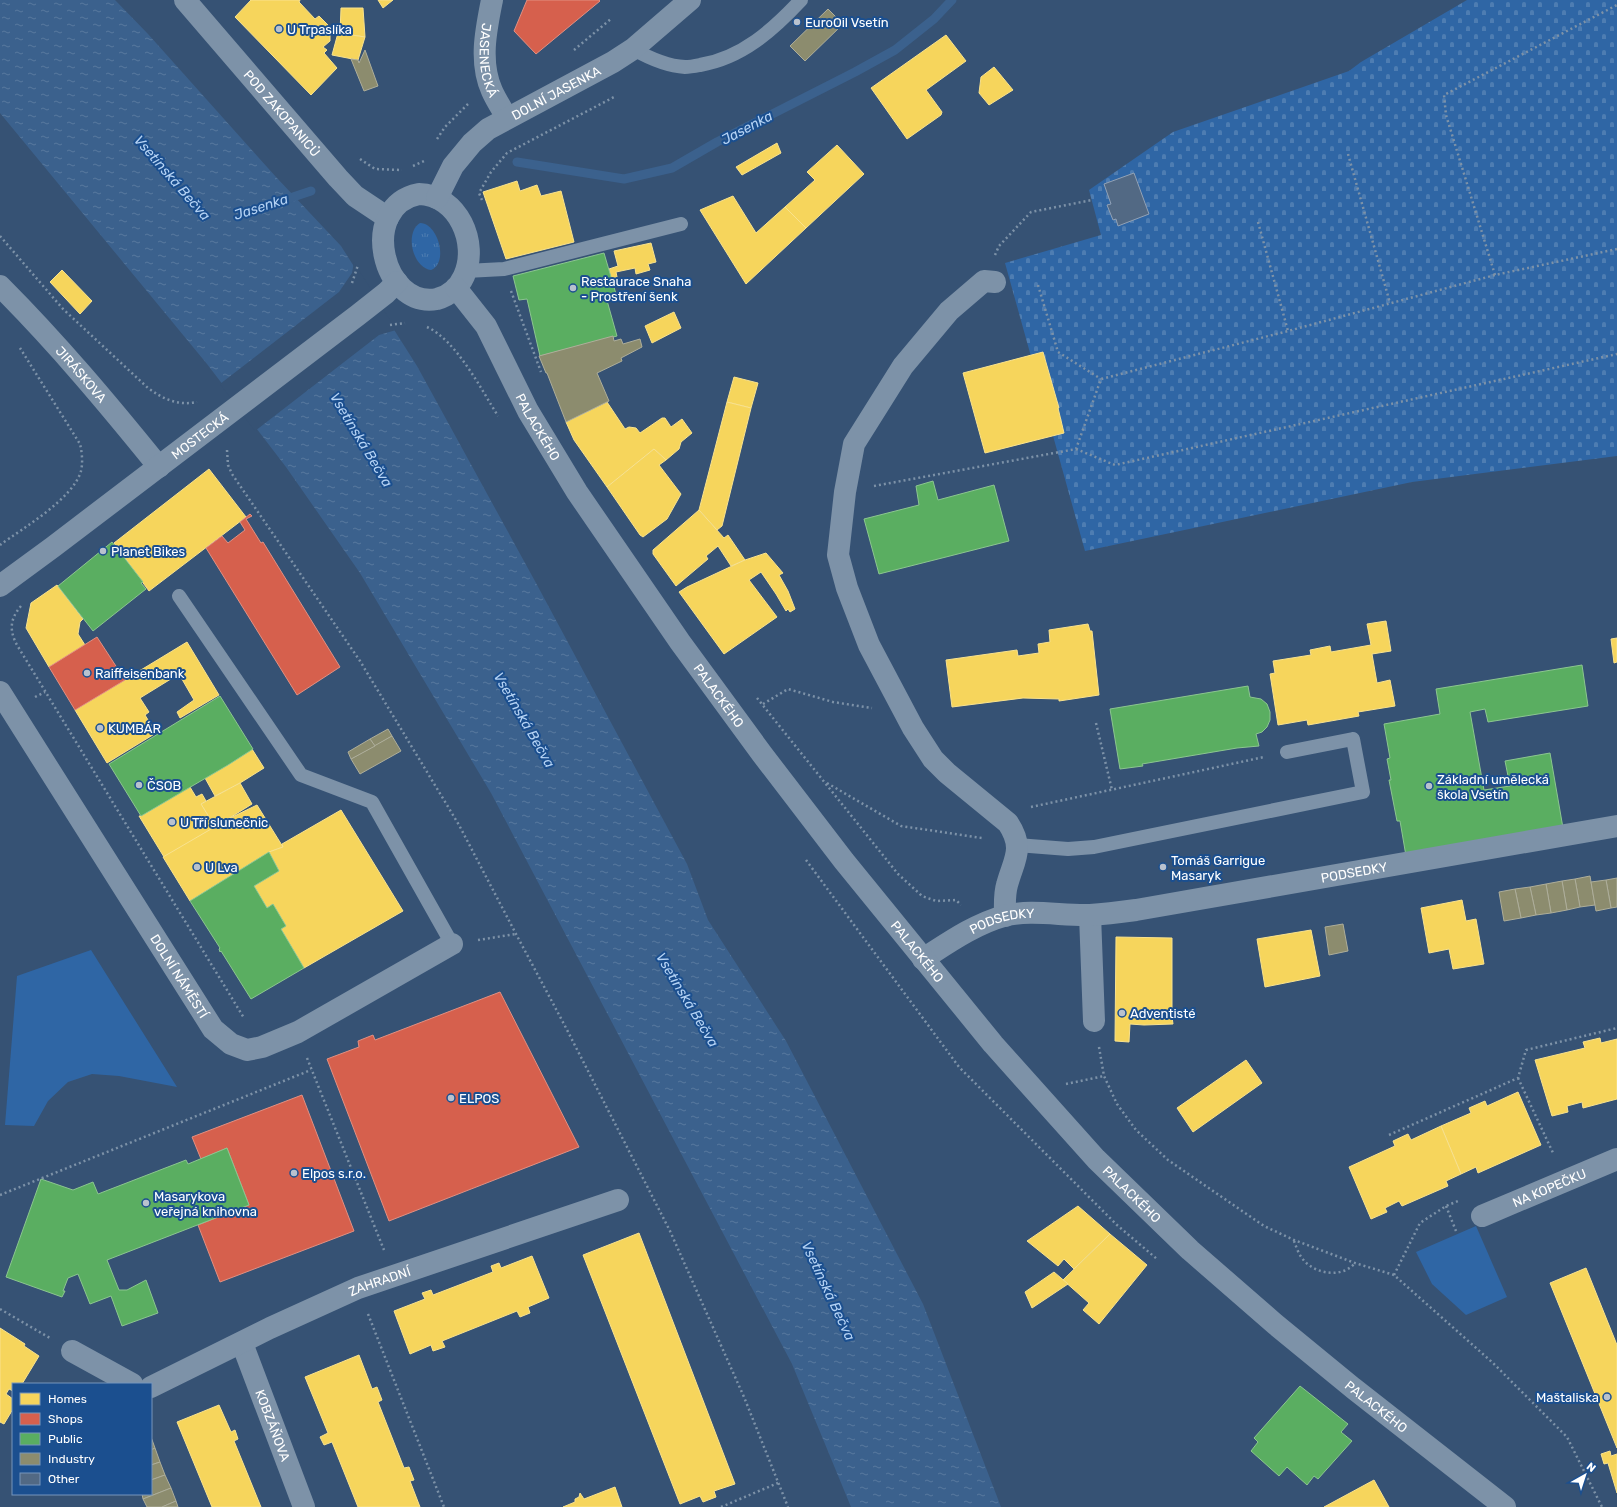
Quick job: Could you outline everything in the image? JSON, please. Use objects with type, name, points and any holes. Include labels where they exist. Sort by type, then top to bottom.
[{"type":"street","name":"POD ZAKOPANICŮ","points":[[185,0],[338,178],[356,196],[388,218]]},
{"type":"street","name":"JASENECKÁ","points":[[492,0],[484,41],[487,75],[492,91],[507,118]]},
{"type":"street","name":"DOLNÍ JASENKA","points":[[437,198],[453,166],[463,153],[488,129],[597,72],[633,49],[690,0]]},
{"type":"street","points":[[422,194],[437,198],[444,201],[453,209],[463,224],[469,247],[468,261],[461,279],[443,297],[427,299],[392,287],[384,251],[384,232],[388,218],[396,205],[409,196],[422,194]]},
{"type":"street","name":"PALACKÉHO","points":[[461,279],[495,341],[511,377],[550,450],[624,562],[680,642],[762,754],[844,861],[923,959],[1041,1099],[1096,1159],[1190,1250],[1275,1324],[1352,1388],[1505,1507]]},
{"type":"street","points":[[996,282],[984,281],[949,311],[903,366],[854,444],[845,492],[838,555],[847,588],[869,645],[913,728],[933,759],[947,774],[1008,823],[1014,833],[1018,845],[1017,856],[1006,886],[1005,916]]},
{"type":"street","name":"JIRÁSKOVA","points":[[0,286],[61,350],[159,467]]},
{"type":"street","name":"MOSTECKÁ","points":[[0,586],[159,467],[392,287]]},
{"type":"street","name":"DOLNÍ NÁMĚSTÍ","points":[[0,692],[213,1030],[230,1044],[247,1050],[262,1047],[298,1032],[452,944]]},
{"type":"street","name":"PODSEDKY","points":[[923,959],[955,938],[1005,916],[1026,914],[1090,915],[1136,910],[1617,826]]},
{"type":"street","points":[[1090,915],[1094,1021]]},
{"type":"street","name":"NA KOPEČKU","points":[[1482,1216],[1617,1159]]},
{"type":"street","name":"ZAHRADNÍ","points":[[152,1387],[270,1328],[358,1288],[394,1274],[618,1200]]},
{"type":"street","name":"KOBZÁŇOVA","points":[[242,1343],[304,1507]]},
{"type":"street","points":[[72,1351],[130,1383]]},
{"type":"lane","points":[[633,49],[656,60],[686,67],[722,60],[743,50],[761,38],[801,0]]},
{"type":"lane","points":[[461,279],[681,224]]},
{"type":"lane","points":[[179,596],[301,775],[372,802],[452,944]]},
{"type":"lane","points":[[1018,845],[1068,849],[1094,847],[1363,792],[1354,739],[1287,752]]},
{"type":"path","points":[[1495,275],[1446,115],[1444,95],[1617,5]]},
{"type":"path","points":[[482,201],[479,193],[491,172],[507,153],[616,96]]},
{"type":"path","points":[[434,144],[445,127],[468,104],[469,98]]},
{"type":"path","points":[[1348,154],[1390,304]]},
{"type":"path","points":[[356,155],[375,169],[405,170]]},
{"type":"path","points":[[411,167],[423,162],[427,156]]},
{"type":"path","points":[[999,246],[1031,212],[1092,200]]},
{"type":"path","points":[[1258,222],[1288,331]]},
{"type":"path","points":[[0,236],[63,309],[148,388],[174,402],[181,404],[193,403]]},
{"type":"path","points":[[1038,285],[1058,352],[1101,379],[1288,331],[1495,275],[1617,249]]},
{"type":"path","points":[[504,269],[523,326],[543,376]]},
{"type":"path","points":[[426,326],[435,330],[448,341],[462,360]]},
{"type":"path","points":[[0,545],[64,497],[81,471],[82,460],[80,444],[17,344]]},
{"type":"path","points":[[845,492],[1076,449],[1115,465],[1617,354]]},
{"type":"path","points":[[1076,449],[1101,379]]},
{"type":"path","points":[[227,447],[228,465],[232,474],[373,681],[460,825],[670,1231],[744,1397],[787,1507]]},
{"type":"path","points":[[12,623],[13,637],[17,645],[262,1047]]},
{"type":"path","points":[[763,704],[788,690],[833,702],[866,708]]},
{"type":"path","points":[[752,693],[763,704],[898,874],[912,889],[922,896],[936,901],[956,900],[982,925]]},
{"type":"path","points":[[1096,723],[1112,790]]},
{"type":"path","points":[[1027,808],[1287,752]]},
{"type":"path","points":[[825,782],[901,826],[989,839],[996,835],[1008,823]]},
{"type":"path","points":[[452,944],[516,934]]},
{"type":"path","points":[[1094,1021],[1104,1076],[1117,1104],[1136,1130],[1168,1160],[1264,1226],[1294,1240],[1354,1263],[1394,1275],[1498,1368],[1567,1437],[1602,1507]]},
{"type":"path","points":[[1556,1159],[1518,1078],[1526,1050],[1617,1028]]},
{"type":"path","points":[[298,1032],[311,1070],[394,1274]]},
{"type":"path","points":[[0,1195],[311,1070]]},
{"type":"path","points":[[1066,1084],[1104,1076]]},
{"type":"path","points":[[1389,1135],[1518,1078]]},
{"type":"path","points":[[1446,1206],[1456,1231]]},
{"type":"path","points":[[1294,1240],[1302,1259],[1308,1265],[1318,1269],[1327,1272],[1344,1272],[1351,1268],[1354,1263]]},
{"type":"path","points":[[358,1288],[444,1507]]},
{"type":"path","points":[[0,1309],[72,1351]]},
{"type":"path","points":[[721,1507],[778,1484]]},
{"type":"green space","points":[[1467,0],[1617,0],[1617,456],[1412,482],[1085,551],[1005,263],[1101,235],[1089,190],[1173,132],[1349,71],[1361,62]]},
{"type":"green space","points":[[420,223],[432,229],[439,244],[439,260],[436,266],[431,270],[425,268],[419,263],[413,250],[412,234]]},
{"type":"green space","points":[[91,950],[177,1087],[119,1076],[92,1074],[68,1082],[48,1101],[34,1126],[5,1125],[17,976]]},
{"type":"green space","points":[[1476,1226],[1507,1297],[1466,1315],[1432,1284],[1416,1252]]},
{"type":"water","name":"Vsetínská Bečva","points":[[0,0],[115,0],[148,34],[276,177],[341,246],[417,366],[536,583],[687,864],[708,920],[786,1041],[923,1304],[1001,1507],[851,1507],[792,1364],[491,793],[360,573],[286,467],[207,364],[0,113]]},
{"type":"pier","points":[[354,262],[396,330],[379,335],[255,431],[220,384],[339,292],[352,273]]},
{"type":"building: Homes","points":[[251,0],[300,0],[299,2],[315,19],[319,16],[329,26],[325,29],[330,34],[330,41],[323,47],[327,50],[324,53],[337,68],[311,95],[235,17]]},
{"type":"building: Homes","points":[[378,0],[393,0],[383,8]]},
{"type":"building: Homes","points":[[341,8],[363,8],[365,37],[340,33]]},
{"type":"building: Homes","points":[[338,33],[365,37],[358,60],[332,55]]},
{"type":"building: Homes","points":[[946,35],[966,61],[926,90],[942,112],[941,115],[907,139],[871,88]]},
{"type":"building: Homes","points":[[994,67],[1013,90],[989,105],[979,93],[981,77]]},
{"type":"building: Homes","points":[[777,143],[781,153],[742,175],[736,167]]},
{"type":"building: Homes","points":[[837,145],[864,174],[806,228],[785,207],[815,180],[807,172]]},
{"type":"building: Homes","points":[[517,181],[520,191],[537,185],[541,196],[561,191],[574,242],[506,259],[483,192]]},
{"type":"building: Homes","points":[[733,196],[756,233],[785,207],[806,228],[746,284],[700,210]]},
{"type":"building: Homes","points":[[651,243],[656,262],[648,264],[650,270],[636,274],[635,268],[616,272],[617,277],[611,279],[609,269],[618,266],[614,251]]},
{"type":"building: Homes","points":[[62,270],[92,301],[80,314],[50,282]]},
{"type":"building: Homes","points":[[674,312],[681,328],[652,343],[645,326]]},
{"type":"building: Homes","points":[[1043,352],[1059,408],[1064,433],[985,453],[963,373]]},
{"type":"building: Homes","points":[[734,377],[758,383],[751,408],[727,402]]},
{"type":"building: Homes","points":[[607,402],[625,429],[629,427],[636,428],[640,433],[662,418],[665,418],[671,427],[682,419],[692,433],[681,442],[679,449],[666,460],[654,449],[607,487],[574,440],[566,422]]},
{"type":"building: Homes","points":[[727,402],[751,408],[722,526],[717,530],[699,510]]},
{"type":"building: Homes","points":[[654,449],[666,460],[659,465],[681,494],[667,519],[643,537],[640,535],[607,487]]},
{"type":"building: Homes","points":[[209,469],[246,517],[149,591],[114,543]]},
{"type":"building: Homes","points":[[699,510],[724,538],[728,535],[745,560],[731,566],[718,546],[706,556],[708,559],[676,586],[653,554],[653,550]]},
{"type":"building: Homes","points":[[766,553],[783,573],[779,575],[788,591],[795,609],[790,612],[788,609],[786,611],[761,572],[749,580],[777,617],[724,654],[679,592],[745,560]]},
{"type":"building: Homes","points":[[57,585],[83,619],[80,622],[78,634],[85,645],[49,667],[26,628],[31,603]]},
{"type":"building: Homes","points":[[1386,621],[1391,651],[1372,654],[1377,683],[1390,680],[1395,706],[1358,712],[1359,716],[1308,725],[1307,720],[1278,725],[1270,674],[1275,673],[1273,661],[1311,655],[1310,650],[1330,646],[1331,652],[1371,645],[1367,624]]},
{"type":"building: Homes","points":[[1088,624],[1090,631],[1092,631],[1099,695],[1059,701],[1059,699],[1023,698],[952,707],[946,660],[1017,650],[1018,656],[1039,653],[1038,644],[1050,642],[1049,630]]},
{"type":"building: Homes","points":[[1617,638],[1617,662],[1614,663],[1611,639]]},
{"type":"building: Homes","points":[[187,642],[219,695],[180,718],[177,712],[194,700],[179,674],[140,698],[149,712],[145,715],[156,733],[107,763],[75,710]]},
{"type":"building: Homes","points":[[252,749],[264,768],[215,796],[205,778]]},
{"type":"building: Homes","points":[[240,783],[252,804],[215,827],[201,804]]},
{"type":"building: Homes","points":[[190,787],[196,797],[202,794],[206,801],[201,804],[215,827],[164,857],[139,816]]},
{"type":"building: Homes","points":[[257,805],[283,847],[269,852],[190,901],[163,857],[230,818]]},
{"type":"building: Homes","points":[[341,810],[403,911],[304,968],[281,929],[286,926],[273,904],[267,908],[254,886],[279,871],[269,852],[283,847],[282,844]]},
{"type":"building: Homes","points":[[1462,900],[1466,921],[1476,919],[1484,964],[1453,969],[1449,949],[1429,953],[1421,908]]},
{"type":"building: Homes","points":[[1311,930],[1320,976],[1265,987],[1257,939]]},
{"type":"building: Homes","points":[[1116,937],[1172,938],[1173,1024],[1130,1024],[1129,1042],[1115,1041]]},
{"type":"building: Homes","points":[[1600,1038],[1601,1043],[1617,1039],[1617,1099],[1583,1108],[1582,1102],[1567,1106],[1568,1112],[1552,1116],[1535,1060],[1585,1048],[1583,1042]]},
{"type":"building: Homes","points":[[1246,1060],[1262,1083],[1193,1132],[1177,1108]]},
{"type":"building: Homes","points":[[1518,1092],[1541,1145],[1478,1173],[1476,1167],[1461,1174],[1441,1126],[1471,1113],[1469,1108],[1485,1101],[1487,1106]]},
{"type":"building: Homes","points":[[1441,1126],[1461,1174],[1446,1181],[1448,1186],[1402,1206],[1399,1201],[1385,1208],[1387,1212],[1371,1219],[1349,1167],[1395,1146],[1393,1141],[1408,1134],[1411,1140]]},
{"type":"building: Homes","points":[[1078,1206],[1110,1234],[1074,1269],[1064,1259],[1058,1266],[1027,1241]]},
{"type":"building: Homes","points":[[639,1233],[735,1484],[714,1491],[716,1497],[703,1502],[700,1496],[680,1504],[583,1255]]},
{"type":"building: Homes","points":[[1110,1234],[1147,1265],[1099,1324],[1083,1310],[1089,1303],[1063,1280]]},
{"type":"building: Homes","points":[[532,1256],[549,1298],[528,1307],[530,1313],[520,1317],[517,1311],[442,1341],[445,1347],[433,1351],[431,1345],[410,1354],[394,1311],[425,1299],[422,1293],[431,1290],[433,1295],[493,1272],[491,1266],[499,1263],[501,1268]]},
{"type":"building: Homes","name":"Maštaliska","points":[[1586,1268],[1617,1345],[1617,1448],[1550,1283]]},
{"type":"building: Homes","points":[[1054,1272],[1068,1284],[1032,1308],[1025,1292]]},
{"type":"building: Homes","points":[[0,1328],[25,1344],[24,1346],[39,1356],[23,1383],[12,1383],[12,1390],[9,1389],[6,1394],[12,1398],[12,1411],[4,1424],[0,1422]]},
{"type":"building: Homes","points":[[359,1355],[372,1389],[377,1387],[382,1400],[378,1402],[404,1468],[409,1467],[414,1480],[410,1481],[420,1507],[358,1507],[332,1442],[324,1445],[320,1437],[328,1433],[305,1377]]},
{"type":"building: Homes","points":[[219,1405],[231,1432],[235,1430],[238,1439],[234,1441],[261,1507],[212,1507],[177,1422]]},
{"type":"building: Homes","points":[[1610,1451],[1611,1456],[1617,1454],[1617,1493],[1608,1463],[1604,1464],[1601,1454]]},
{"type":"building: Homes","points":[[1374,1480],[1389,1507],[1324,1507]]},
{"type":"building: Homes","points":[[615,1487],[622,1507],[563,1507],[575,1502],[575,1499],[579,1497],[580,1493],[584,1499]]},
{"type":"building: Shops","points":[[527,0],[600,1],[536,54],[514,31]]},
{"type":"building: Shops","points":[[250,514],[252,516],[246,519],[261,543],[263,542],[340,667],[297,695],[206,548],[222,536],[228,543],[245,530],[240,522]]},
{"type":"building: Shops","name":"Raiffeisenbank","points":[[97,637],[125,680],[75,710],[49,667]]},
{"type":"building: Shops","points":[[500,992],[579,1147],[389,1221],[327,1059],[359,1047],[358,1041],[373,1035],[375,1040]]},
{"type":"building: Shops","points":[[302,1095],[354,1231],[220,1282],[198,1225],[249,1205],[227,1148],[201,1159],[192,1137]]},
{"type":"building: Public","points":[[604,253],[616,294],[606,297],[617,336],[540,356],[527,299],[519,300],[513,276]]},
{"type":"building: Public","points":[[933,481],[938,500],[994,485],[1009,541],[879,574],[864,519],[919,505],[916,486]]},
{"type":"building: Public","points":[[112,542],[143,582],[141,583],[146,589],[93,631],[58,586]]},
{"type":"building: Public","points":[[1582,665],[1588,706],[1488,722],[1485,709],[1470,712],[1484,790],[1510,786],[1505,761],[1550,753],[1563,828],[1406,856],[1400,821],[1397,821],[1389,780],[1391,780],[1387,759],[1390,758],[1384,724],[1440,714],[1436,689]]},
{"type":"building: Public","points":[[1248,686],[1250,697],[1261,699],[1267,704],[1270,712],[1270,720],[1267,727],[1262,732],[1256,734],[1259,746],[1237,748],[1120,769],[1110,709]]},
{"type":"building: Public","points":[[220,696],[253,749],[141,816],[109,764]]},
{"type":"building: Public","points":[[269,852],[279,871],[254,886],[267,908],[273,904],[286,926],[281,929],[304,968],[251,999],[221,951],[220,952],[220,948],[190,901]]},
{"type":"building: Public","points":[[227,1148],[249,1205],[107,1260],[119,1290],[127,1290],[146,1280],[158,1313],[122,1326],[111,1296],[90,1304],[78,1274],[68,1278],[62,1297],[6,1277],[41,1179],[73,1190],[93,1182],[98,1194],[186,1160],[188,1164]]},
{"type":"building: Public","points":[[1300,1386],[1348,1424],[1341,1432],[1352,1441],[1318,1479],[1314,1476],[1307,1485],[1287,1467],[1279,1476],[1251,1451],[1258,1442],[1254,1438]]},
{"type":"building: Industry","points":[[828,9],[843,24],[805,61],[790,46]]},
{"type":"building: Industry","points":[[365,50],[378,86],[364,91],[351,59],[358,60],[359,63]]},
{"type":"building: Industry","points":[[613,336],[614,341],[621,339],[623,344],[640,339],[642,347],[621,358],[622,361],[597,373],[609,401],[566,422],[539,356]]},
{"type":"building: Industry","points":[[388,729],[392,736],[375,746],[370,739]]},
{"type":"building: Industry","points":[[392,736],[401,751],[360,774],[351,759]]},
{"type":"building: Industry","points":[[370,739],[375,746],[351,759],[348,752]]},
{"type":"building: Industry","points":[[1590,876],[1595,905],[1580,907],[1575,879]]},
{"type":"building: Industry","points":[[1617,878],[1617,907],[1611,908],[1606,880]]},
{"type":"building: Industry","points":[[1575,879],[1580,907],[1567,910],[1562,881]]},
{"type":"building: Industry","points":[[1606,880],[1611,908],[1596,911],[1591,882]]},
{"type":"building: Industry","points":[[1562,881],[1567,910],[1551,913],[1546,884]]},
{"type":"building: Industry","points":[[1546,884],[1551,913],[1536,915],[1530,887]]},
{"type":"building: Industry","points":[[1530,887],[1536,915],[1521,918],[1515,889]]},
{"type":"building: Industry","points":[[1515,889],[1521,918],[1504,921],[1499,892]]},
{"type":"building: Industry","points":[[1343,924],[1348,951],[1329,955],[1325,927]]},
{"type":"building: Industry","points":[[152,1440],[155,1448],[152,1450]]},
{"type":"building: Industry","points":[[155,1448],[160,1462],[152,1465],[152,1450]]},
{"type":"building: Industry","points":[[160,1462],[165,1475],[152,1480],[152,1465]]},
{"type":"building: Industry","points":[[165,1475],[171,1488],[143,1499],[142,1495],[152,1495],[152,1480]]},
{"type":"building: Industry","points":[[171,1488],[176,1501],[162,1507],[147,1507],[143,1499]]},
{"type":"building: Industry","points":[[176,1501],[178,1507],[162,1507]]},
{"type":"building: Other","points":[[1134,173],[1149,214],[1118,226],[1116,219],[1113,220],[1107,205],[1111,204],[1104,184]]},
{"type":"waterway","name":"Jasenka","points":[[517,162],[624,179],[672,168],[717,142],[895,50],[934,19],[952,0]]},
{"type":"waterway","name":"Jasenka","points":[[284,200],[311,191]]},
{"type":"place","name":"EuroOil Vsetín","points":[[797,22]]},
{"type":"place","name":"U Trpaslíka","points":[[279,29]]},
{"type":"place","name":"Restaurace Snaha - Prostření šenk","points":[[573,288]]},
{"type":"place","name":"Planet Bikes","points":[[103,551]]},
{"type":"place","name":"Raiffeisenbank","points":[[87,673]]},
{"type":"place","name":"KUMBÁR","points":[[100,728]]},
{"type":"place","name":"ČSOB","points":[[139,785]]},
{"type":"place","name":"Základní umělecká škola Vsetín","points":[[1429,786]]},
{"type":"place","name":"U Tří slunečnic","points":[[172,822]]},
{"type":"place","name":"U Lva","points":[[197,867]]},
{"type":"place","name":"Tomáš Garrigue Masaryk","points":[[1163,867]]},
{"type":"place","name":"Adventisté","points":[[1122,1013]]},
{"type":"place","name":"ELPOS","points":[[451,1098]]},
{"type":"place","name":"Elpos s.r.o.","points":[[294,1173]]},
{"type":"place","name":"Masarykova veřejná knihovna","points":[[146,1203]]},
{"type":"place","name":"Maštaliska","points":[[1607,1397]]}]
